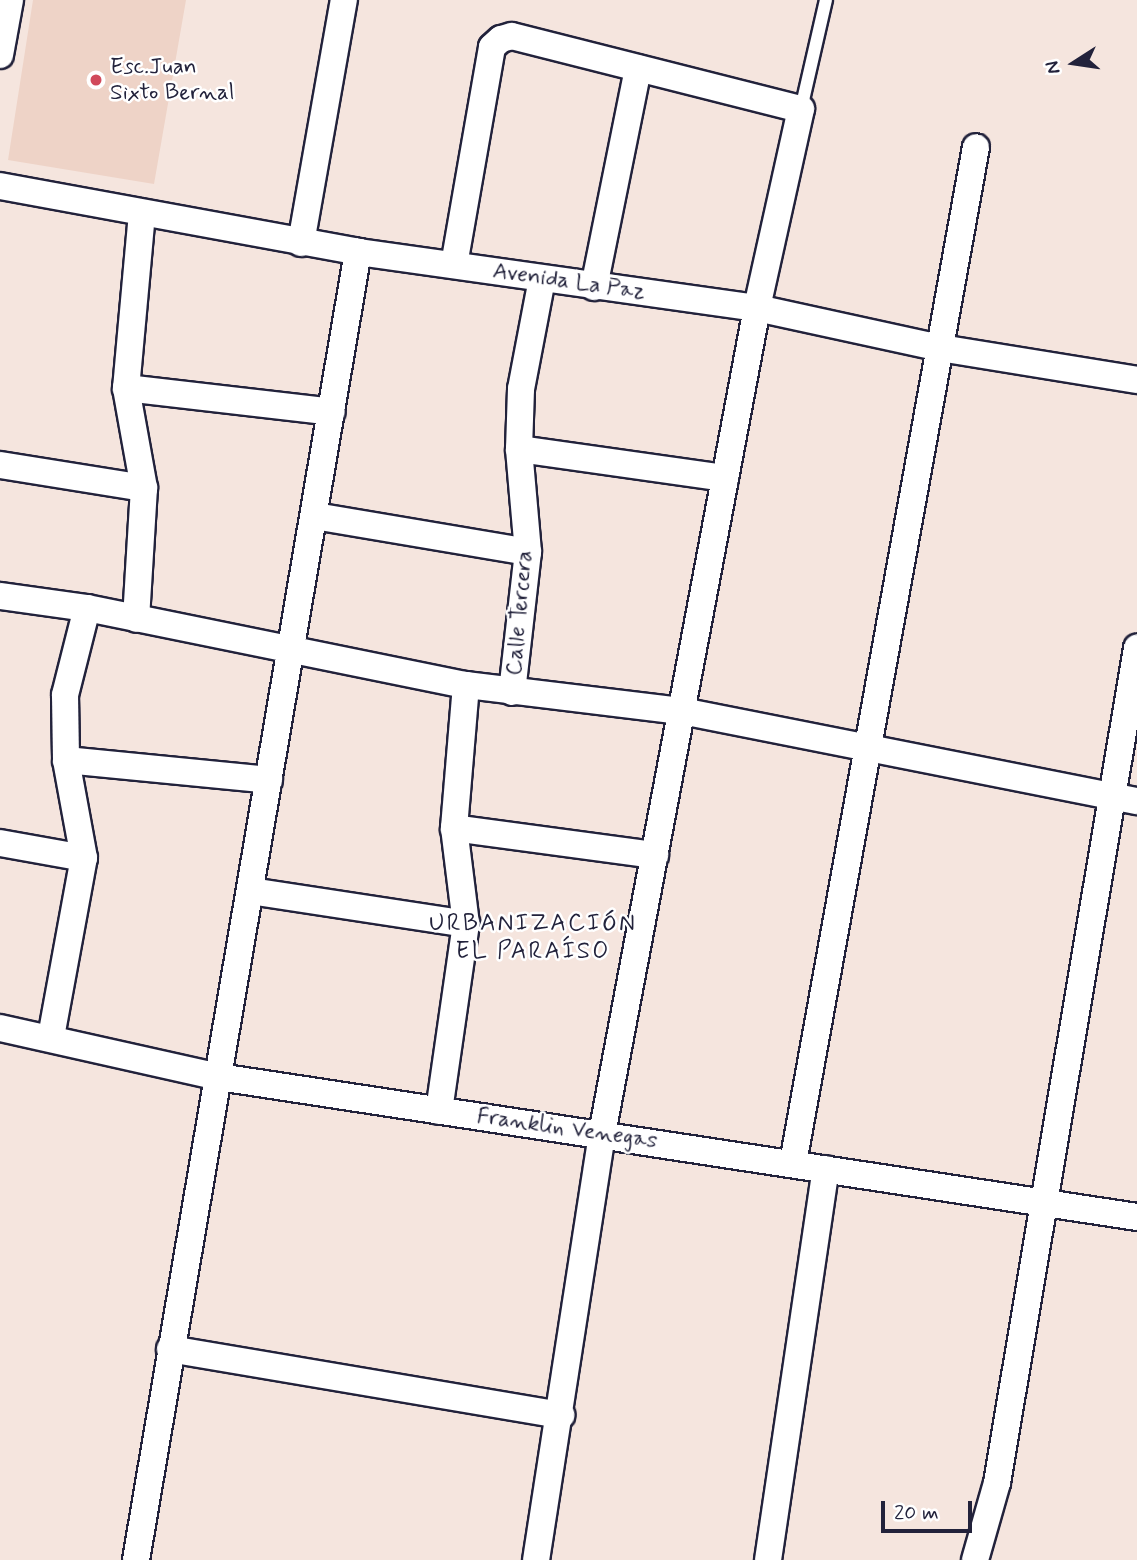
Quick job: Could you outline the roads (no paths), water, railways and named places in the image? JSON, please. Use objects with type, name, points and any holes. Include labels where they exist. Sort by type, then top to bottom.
[{"type":"street","points":[[300,243],[344,0]]},
{"type":"street","points":[[0,55],[5,11]]},
{"type":"street","points":[[454,265],[492,47],[512,36],[801,109],[757,308],[602,1133],[561,1415],[536,1560]]},
{"type":"street","points":[[594,287],[638,68]]},
{"type":"street","points":[[793,1163],[976,147]]},
{"type":"street","name":"Avenida La Paz","points":[[0,186],[358,253],[757,308],[940,348],[1137,380]]},
{"type":"street","points":[[136,619],[144,488],[126,388],[142,213]]},
{"type":"street","points":[[136,1560],[358,253]]},
{"type":"street","name":"Calle Tercera","points":[[512,692],[528,552],[519,449],[521,388],[542,279]]},
{"type":"street","points":[[126,388],[332,412]]},
{"type":"street","points":[[519,449],[725,478]]},
{"type":"street","points":[[0,465],[144,488]]},
{"type":"street","points":[[315,516],[528,552]]},
{"type":"street","points":[[0,596],[87,608],[290,653],[466,685],[682,711],[867,750],[1125,798]]},
{"type":"street","points":[[51,1037],[84,858],[66,760],[65,695],[87,608]]},
{"type":"street","points":[[975,1560],[997,1483],[1045,1200],[1125,798],[1137,648]]},
{"type":"street","points":[[439,1111],[466,924],[454,828],[466,685]]},
{"type":"street","points":[[66,760],[269,780]]},
{"type":"street","points":[[454,828],[655,855]]},
{"type":"street","points":[[0,843],[84,858]]},
{"type":"street","points":[[251,891],[466,924]]},
{"type":"street","name":"Franklin Venegas","points":[[0,1028],[51,1037],[219,1077],[1045,1200],[1137,1217]]},
{"type":"street","points":[[768,1560],[826,1169]]},
{"type":"street","points":[[170,1349],[561,1415]]},
{"type":"lane","points":[[801,109],[826,0]]},
{"type":"place","name":"Esc.Juan Sixto Bernal","points":[[96,80]]},
{"type":"district","name":"URBANIZACIÓN EL PARAÍSO","points":[[533,938]]}]
